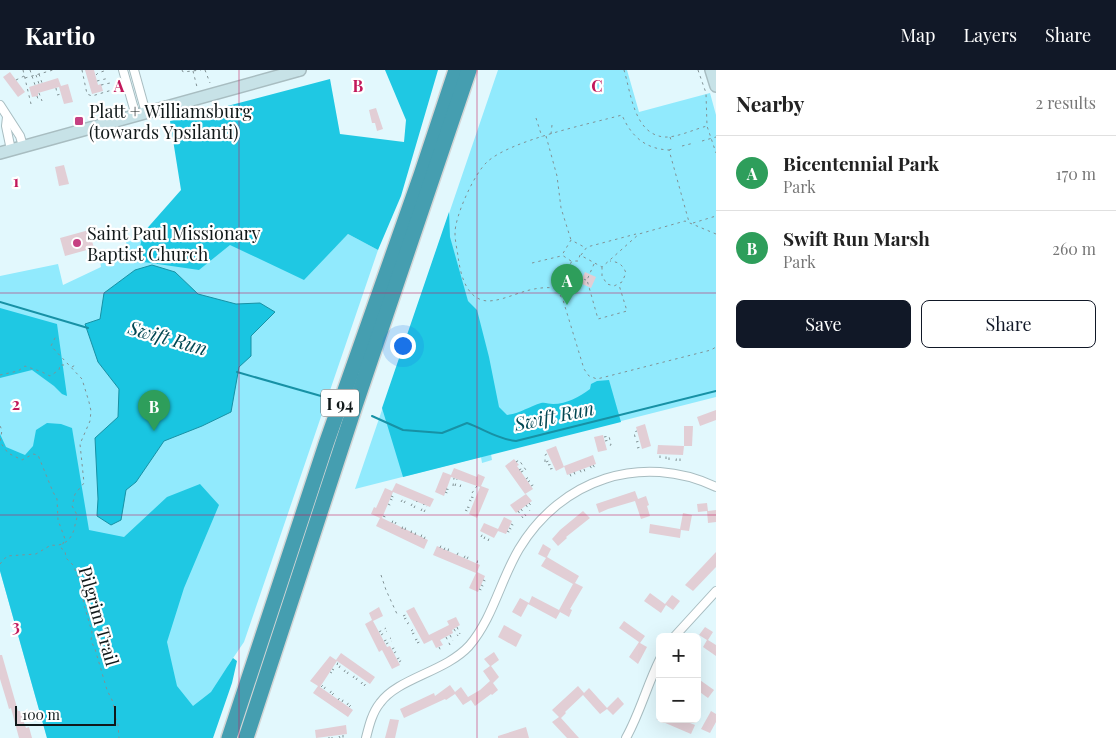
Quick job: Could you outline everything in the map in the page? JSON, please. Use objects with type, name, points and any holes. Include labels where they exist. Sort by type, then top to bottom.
[{"type":"highway","name":"I 94","points":[[229,738],[326,444],[456,70]]},
{"type":"highway","name":"I 94","points":[[246,738],[469,70]]},
{"type":"main road","points":[[11,150],[300,70]]},
{"type":"main road","points":[[711,70],[716,86]]},
{"type":"street","points":[[123,70],[141,114]]},
{"type":"street","points":[[134,70],[141,114]]},
{"type":"street","points":[[0,105],[20,136],[11,150]]},
{"type":"street","points":[[6,117],[11,150]]},
{"type":"street","points":[[366,738],[370,721],[381,701],[400,687],[452,660],[467,648],[482,630],[518,551],[530,531],[561,502],[609,476],[631,472],[670,473],[696,479],[716,487]]},
{"type":"street","points":[[678,633],[716,591]]},
{"type":"street","points":[[626,738],[634,724],[656,668]]},
{"type":"path","points":[[22,70],[31,104]]},
{"type":"path","points":[[30,70],[35,85]]},
{"type":"path","points":[[36,75],[40,84],[40,70]]},
{"type":"path","points":[[16,80],[53,70]]},
{"type":"path","points":[[82,70],[87,94],[92,96],[112,90]]},
{"type":"path","points":[[96,75],[107,70]]},
{"type":"path","points":[[182,70],[183,72],[201,70]]},
{"type":"path","points":[[206,70],[210,83]]},
{"type":"path","points":[[624,70],[640,123],[654,133],[664,137],[707,126]]},
{"type":"path","points":[[698,70],[706,93],[707,126],[716,153]]},
{"type":"path","points":[[193,71],[197,87]]},
{"type":"path","points":[[97,81],[109,78]]},
{"type":"path","points":[[101,85],[110,83]]},
{"type":"path","points":[[56,88],[58,93],[61,94]]},
{"type":"path","points":[[38,96],[40,102],[39,93]]},
{"type":"path","points":[[556,288],[543,287],[484,301],[473,296],[466,286],[458,261],[455,233],[458,215],[468,191],[487,162],[509,148],[622,115],[627,127],[639,140],[650,147],[669,150],[675,148]]},
{"type":"path","points":[[536,118],[542,138]]},
{"type":"path","points":[[550,135],[552,125]]},
{"type":"path","points":[[546,136],[557,176],[561,208],[571,240],[586,248]]},
{"type":"path","points":[[670,136],[672,143]]},
{"type":"path","points":[[702,141],[716,137]]},
{"type":"path","points":[[682,146],[694,143]]},
{"type":"path","points":[[669,150],[689,222]]},
{"type":"path","points":[[692,223],[716,216]]},
{"type":"path","points":[[532,264],[562,256],[572,261],[578,261],[586,248],[685,220],[716,234]]},
{"type":"path","points":[[610,261],[621,264],[624,268],[625,276],[618,285],[611,286],[605,282],[601,273],[602,267],[639,234]]},
{"type":"path","points":[[562,256],[571,240]]},
{"type":"path","points":[[580,255],[602,267]]},
{"type":"path","points":[[556,288],[572,261]]},
{"type":"path","points":[[594,263],[587,280],[598,319],[626,311],[618,285]]},
{"type":"path","points":[[566,272],[587,280]]},
{"type":"path","points":[[556,288],[563,300],[584,369],[589,376],[597,379],[711,350],[716,347]]},
{"type":"path","points":[[0,564],[7,556],[36,554],[51,545],[63,543],[72,537],[77,514],[72,506],[75,494],[84,483],[80,444],[88,428],[91,411],[82,379],[51,346],[56,336]]},
{"type":"path","points":[[72,367],[77,364]]},
{"type":"path","points":[[0,375],[18,371],[25,366],[50,376],[59,370],[60,365],[69,365]]},
{"type":"path","name":"Pilgrim Trail","points":[[0,426],[2,430],[0,442],[8,453],[22,460],[37,454],[42,461],[52,492],[58,499],[58,520],[65,539],[62,549],[73,565],[81,584],[84,605],[92,632],[92,643],[107,690],[113,702],[119,738]]},
{"type":"path","points":[[637,431],[634,432],[635,436],[638,434]]},
{"type":"path","points":[[604,437],[609,436],[610,440],[611,445],[606,446]]},
{"type":"path","points":[[605,441],[610,440]]},
{"type":"path","points":[[636,442],[640,441]]},
{"type":"path","points":[[637,448],[641,447]]},
{"type":"path","points":[[547,454],[545,455],[545,462],[552,460]]},
{"type":"path","points":[[669,460],[670,455]]},
{"type":"path","points":[[676,461],[677,455]]},
{"type":"path","points":[[680,455],[680,461]]},
{"type":"path","points":[[516,462],[519,460],[528,473]]},
{"type":"path","points":[[548,465],[553,464]]},
{"type":"path","points":[[519,470],[524,467]]},
{"type":"path","points":[[550,469],[554,468]]},
{"type":"path","points":[[521,472],[526,470]]},
{"type":"path","points":[[580,470],[582,474]]},
{"type":"path","points":[[574,472],[576,477]]},
{"type":"path","points":[[570,474],[572,479]]},
{"type":"path","points":[[526,479],[530,476]]},
{"type":"path","points":[[452,479],[454,485]]},
{"type":"path","points":[[454,485],[457,479]]},
{"type":"path","points":[[528,482],[532,479]]},
{"type":"path","points":[[460,487],[462,481]]},
{"type":"path","points":[[449,482],[454,485]]},
{"type":"path","points":[[531,486],[535,484]]},
{"type":"path","points":[[472,493],[477,491],[478,487]]},
{"type":"path","points":[[446,488],[451,490]]},
{"type":"path","points":[[445,492],[450,494]]},
{"type":"path","points":[[396,499],[398,494]]},
{"type":"path","points":[[392,496],[396,499]]},
{"type":"path","points":[[401,502],[404,497]]},
{"type":"path","points":[[471,497],[475,498]]},
{"type":"path","points":[[404,503],[407,498]]},
{"type":"path","points":[[390,499],[396,499]]},
{"type":"path","points":[[411,506],[414,500]]},
{"type":"path","points":[[469,500],[474,502]]},
{"type":"path","points":[[414,508],[417,501]]},
{"type":"path","points":[[529,503],[533,508]]},
{"type":"path","points":[[388,504],[392,506]]},
{"type":"path","points":[[421,510],[424,504]]},
{"type":"path","points":[[526,505],[530,511]]},
{"type":"path","points":[[424,512],[427,506]]},
{"type":"path","points":[[467,507],[471,508]]},
{"type":"path","points":[[521,509],[526,516]]},
{"type":"path","points":[[465,510],[470,512]]},
{"type":"path","points":[[518,511],[523,518]]},
{"type":"path","points":[[383,517],[387,519]]},
{"type":"path","points":[[511,524],[515,526]]},
{"type":"path","points":[[402,529],[403,525]]},
{"type":"path","points":[[405,530],[406,526]]},
{"type":"path","points":[[509,528],[513,530]]},
{"type":"path","points":[[411,533],[412,529]]},
{"type":"path","points":[[507,532],[511,533]]},
{"type":"path","points":[[481,537],[483,533]]},
{"type":"path","points":[[484,539],[486,534]]},
{"type":"path","points":[[424,539],[426,535]]},
{"type":"path","points":[[488,541],[490,536]]},
{"type":"path","points":[[440,548],[442,543]]},
{"type":"path","points":[[444,550],[446,545]]},
{"type":"path","points":[[448,551],[449,547]]},
{"type":"path","points":[[457,556],[459,551]]},
{"type":"path","points":[[464,558],[466,554]]},
{"type":"path","points":[[467,559],[469,555]]},
{"type":"path","points":[[477,563],[478,559]]},
{"type":"path","points":[[381,575],[397,614]]},
{"type":"path","points":[[483,580],[488,582]]},
{"type":"path","points":[[481,585],[485,587]]},
{"type":"path","points":[[479,589],[484,591]]},
{"type":"path","points":[[403,616],[408,614]]},
{"type":"path","points":[[404,619],[409,617]]},
{"type":"path","points":[[407,624],[411,621]]},
{"type":"path","points":[[454,629],[459,635],[457,627]]},
{"type":"path","points":[[379,632],[386,628]]},
{"type":"path","points":[[411,631],[415,628]]},
{"type":"path","points":[[381,635],[387,631]]},
{"type":"path","points":[[412,634],[417,632]]},
{"type":"path","points":[[450,635],[453,641]]},
{"type":"path","points":[[446,637],[450,644]]},
{"type":"path","points":[[384,641],[391,638]]},
{"type":"path","points":[[416,640],[420,638]]},
{"type":"path","points":[[386,644],[392,641]]},
{"type":"path","points":[[417,643],[422,641]]},
{"type":"path","points":[[439,647],[441,651]]},
{"type":"path","points":[[392,649],[396,648]]},
{"type":"path","points":[[397,659],[401,657]]},
{"type":"path","points":[[338,662],[337,666],[341,664]]},
{"type":"path","points":[[344,672],[347,667]]},
{"type":"path","points":[[347,674],[350,669]]},
{"type":"path","points":[[353,678],[356,673]]},
{"type":"path","points":[[356,680],[359,675]]},
{"type":"path","points":[[361,684],[364,680]]},
{"type":"path","points":[[364,686],[367,682]]},
{"type":"path","points":[[323,685],[324,689]]},
{"type":"path","points":[[330,694],[332,690]]},
{"type":"path","points":[[332,695],[335,692]]},
{"type":"path","points":[[338,700],[341,696]]},
{"type":"path","points":[[342,702],[344,698]]},
{"type":"path","points":[[349,707],[352,704]]},
{"type":"shaded area","points":[[385,70],[438,70],[401,196],[378,250],[348,234],[304,280],[230,245],[199,270],[137,261],[143,233],[181,190],[170,121],[330,79],[340,134],[404,142],[406,120]]},
{"type":"shaded area","points":[[498,70],[627,70],[639,112],[710,93],[716,115],[716,397],[491,454],[492,460],[482,463],[481,457],[355,489]]},
{"type":"shaded area","points":[[449,212],[450,237],[468,301],[477,310],[499,407],[507,415],[541,403],[563,403],[582,395],[590,389],[591,384],[597,381],[609,380],[621,422],[403,477],[382,408]]},
{"type":"shaded area","points":[[251,221],[335,247],[348,234],[378,250],[244,642],[229,664],[206,738],[47,738],[0,571],[0,276],[58,264],[63,285],[101,267],[99,255],[127,248],[126,242]]},
{"type":"shaded area","points":[[0,308],[57,324],[67,396],[32,370],[0,378]]},
{"type":"shaded area","points":[[47,423],[61,424],[72,428],[89,530],[124,537],[167,497],[200,484],[219,505],[184,588],[167,642],[177,686],[193,706],[211,692],[233,658],[237,661],[232,683],[213,738],[47,738],[0,571],[0,434],[6,447],[25,455],[33,446],[36,430]]},
{"type":"water","points":[[152,265],[175,272],[198,294],[236,304],[260,303],[275,312],[251,336],[251,356],[239,367],[231,412],[164,441],[136,482],[126,490],[121,520],[111,525],[97,516],[95,438],[118,417],[119,389],[98,362],[85,324],[100,319],[104,293],[135,270]]},
{"type":"building","points":[[85,70],[94,70],[98,85],[101,84],[103,91],[92,94]]},
{"type":"building","points":[[10,72],[25,92],[18,97],[3,77]]},
{"type":"building","points":[[58,78],[61,86],[68,84],[73,102],[64,104],[59,87],[38,93],[38,96],[32,97],[29,87]]},
{"type":"building","points":[[376,108],[383,129],[377,131],[375,123],[372,123],[369,110]]},
{"type":"building","points":[[64,165],[69,184],[59,186],[55,167]]},
{"type":"building","name":"Saint Paul Missionary Baptist Church","points":[[89,230],[94,248],[65,256],[60,238]]},
{"type":"building","points":[[585,272],[596,277],[591,288],[580,283]]},
{"type":"building","points":[[716,410],[716,420],[700,426],[697,417]]},
{"type":"building","points":[[645,424],[651,446],[642,449],[636,427]]},
{"type":"building","points":[[684,426],[693,426],[692,446],[684,446]]},
{"type":"building","points":[[603,435],[607,450],[598,452],[594,437]]},
{"type":"building","points":[[658,445],[684,446],[683,455],[657,454]]},
{"type":"building","points":[[556,446],[564,467],[556,471],[546,450]]},
{"type":"building","points":[[593,455],[596,464],[567,475],[564,466]]},
{"type":"building","points":[[514,459],[533,489],[525,494],[505,466]]},
{"type":"building","points":[[454,468],[477,477],[478,474],[485,477],[481,486],[489,489],[477,518],[469,514],[480,487],[451,477],[444,496],[435,492],[443,472],[451,475]]},
{"type":"building","points":[[396,483],[434,499],[430,507],[393,492],[382,518],[428,540],[424,549],[376,526],[380,518],[371,514],[374,507],[376,508],[385,488],[392,491]]},
{"type":"building","points":[[635,491],[638,499],[646,496],[650,516],[641,519],[635,501],[599,513],[596,504]]},
{"type":"building","points":[[526,494],[532,501],[516,513],[510,505]]},
{"type":"building","points":[[707,503],[708,511],[716,510],[716,522],[708,523],[707,511],[698,512],[697,504]]},
{"type":"building","points":[[583,511],[590,518],[566,537],[558,546],[552,539]]},
{"type":"building","points":[[683,513],[692,515],[689,531],[681,530],[680,538],[649,533],[650,524],[680,529]]},
{"type":"building","points":[[504,517],[512,521],[506,534],[498,531],[494,538],[480,531],[484,523],[498,529]]},
{"type":"building","points":[[543,544],[551,549],[547,557],[579,576],[575,583],[583,587],[570,609],[572,610],[569,617],[560,612],[556,619],[528,604],[521,617],[512,612],[520,598],[529,603],[532,596],[559,610],[573,584],[541,566],[546,558],[538,554]]},
{"type":"building","points":[[437,546],[480,565],[477,572],[485,576],[478,592],[469,588],[476,573],[433,555]]},
{"type":"building","points":[[716,552],[716,567],[693,591],[685,585]]},
{"type":"building","points":[[650,593],[665,604],[672,595],[680,601],[673,610],[666,605],[661,613],[644,601]]},
{"type":"building","points":[[379,607],[383,616],[373,621],[387,647],[390,646],[400,665],[392,669],[382,650],[379,652],[365,624],[372,620],[369,613]]},
{"type":"building","points":[[414,607],[429,635],[449,625],[447,621],[456,617],[460,625],[452,630],[453,633],[440,640],[443,645],[436,648],[432,640],[424,644],[406,611]]},
{"type":"building","points":[[624,621],[645,636],[640,643],[647,647],[638,664],[629,657],[639,642],[619,628]]},
{"type":"building","points":[[504,625],[522,635],[516,647],[498,637]]},
{"type":"building","points":[[705,627],[713,632],[708,640],[716,645],[716,656],[703,647],[707,640],[701,636],[700,633]]},
{"type":"building","points":[[494,652],[499,660],[491,666],[499,677],[493,683],[498,690],[492,695],[475,706],[471,700],[463,705],[455,694],[446,700],[404,718],[400,709],[434,693],[435,696],[450,685],[455,692],[461,687],[468,697],[480,690],[490,681],[483,671],[490,666],[484,659]]},
{"type":"building","points":[[341,653],[375,677],[370,684],[337,661],[320,687],[353,710],[348,717],[313,693],[318,686],[310,681],[330,656],[336,660]]},
{"type":"building","points":[[0,655],[2,655],[18,711],[20,711],[26,728],[29,727],[32,738],[19,738],[11,708],[9,709],[0,679]]},
{"type":"building","points":[[701,681],[714,690],[708,698],[701,693]]},
{"type":"building","points":[[578,686],[584,693],[589,688],[607,708],[618,697],[624,704],[613,715],[607,709],[600,714],[583,695],[561,718],[579,738],[567,738],[552,722],[559,717],[552,710]]},
{"type":"building","points":[[711,711],[716,714],[716,722],[710,733],[701,729]]},
{"type":"building","points":[[390,719],[399,720],[395,738],[385,738]]},
{"type":"building","points":[[665,723],[690,723],[695,725],[691,734]]},
{"type":"building","points":[[346,725],[347,734],[316,738],[315,730]]},
{"type":"building","points":[[526,727],[529,738],[498,738],[498,736]]},
{"type":"waterway","name":"Swift Run","points":[[0,302],[88,328]]},
{"type":"waterway","name":"Swift Run","points":[[237,372],[328,398]]},
{"type":"waterway","name":"Swift Run","points":[[372,416],[403,430],[442,433],[467,423],[497,436],[516,441],[716,391]]},
{"type":"place","name":"Platt + Williamsburg (towards Ypsilanti)","points":[[79,121]]},
{"type":"place","name":"Saint Paul Missionary Baptist Church","points":[[77,243]]},
{"type":"place","name":"Bicentennial Park","points":[[567,305]]},
{"type":"place","name":"Swift Run Marsh","points":[[154,431]]}]
